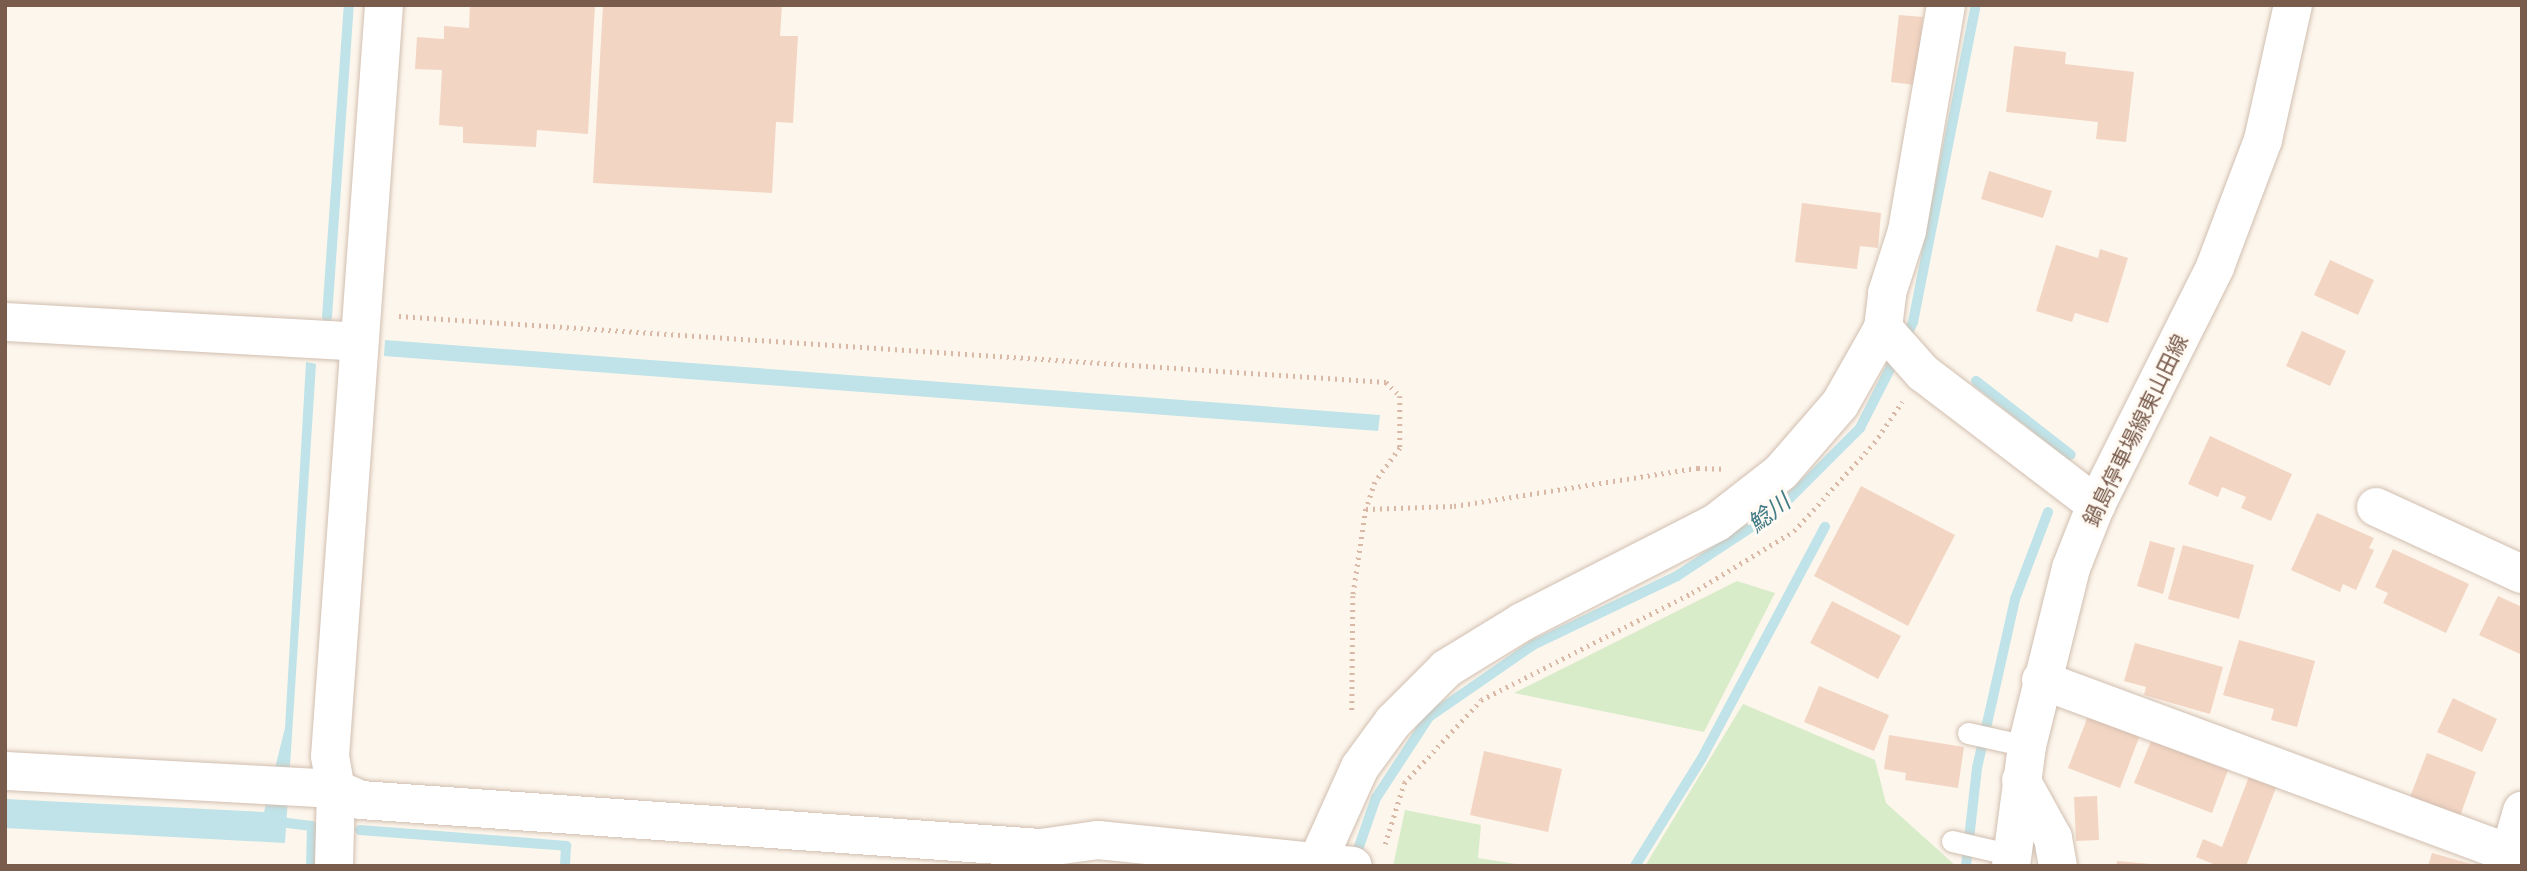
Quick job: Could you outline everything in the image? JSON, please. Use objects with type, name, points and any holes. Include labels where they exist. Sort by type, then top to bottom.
[{"type":"street","points":[[334,866],[336,789],[330,756],[384,5]]},
{"type":"street","name":"鍋島停車場線東山田線","points":[[2001,856],[2015,755],[2041,680],[2071,568],[2096,505],[2215,267],[2263,140],[2293,5]]},
{"type":"street","points":[[5,771],[336,789],[361,800],[1043,857],[1098,840],[1351,860],[1360,767],[1393,722],[1447,668],[1522,622],[1717,522],[1781,472],[1840,404],[1883,328],[1888,293],[1906,230],[1942,10]]},
{"type":"street","points":[[5,323],[359,328]]},
{"type":"street","points":[[1883,328],[1923,373],[2096,505]]},
{"type":"street","points":[[2376,507],[2522,574]]},
{"type":"street","points":[[2041,680],[2516,855],[2522,811]]},
{"type":"street","points":[[2015,755],[2053,838],[2058,866]]},
{"type":"lane","points":[[1968,733],[2015,755]]},
{"type":"lane","points":[[1952,841],[2001,856]]},
{"type":"path","points":[[359,328],[1386,382],[1400,397],[1400,448],[1375,482],[1366,509],[1353,596],[1351,727],[1360,767]]},
{"type":"path","points":[[1351,860],[1404,783],[1481,700],[1692,593],[1794,531],[1874,443],[1923,373]]},
{"type":"path","points":[[1366,509],[1454,506],[1698,468],[1781,472]]},
{"type":"green space","points":[[1737,581],[1775,593],[1704,732],[1514,693]]},
{"type":"green space","points":[[1743,704],[1875,760],[1886,803],[1956,866],[1645,866]]},
{"type":"green space","points":[[1405,810],[1481,825],[1478,858],[1529,866],[1393,866]]},
{"type":"water","points":[[385,340],[1380,415],[1378,431],[384,356]]},
{"type":"water","points":[[306,362],[316,364],[285,843],[5,828],[5,799],[264,812],[285,728]]},
{"type":"building","points":[[470,5],[595,5],[588,134],[537,130],[536,147],[463,143],[463,127],[439,125],[442,70],[415,69],[417,37],[444,39],[444,26],[469,28]]},
{"type":"building","points":[[603,5],[782,5],[780,36],[798,36],[793,123],[776,122],[772,193],[593,183]]},
{"type":"building","points":[[1899,15],[1923,17],[1915,85],[1891,82]]},
{"type":"building","points":[[2014,46],[2066,52],[2065,64],[2134,72],[2126,142],[2096,139],[2098,122],[2006,112]]},
{"type":"building","points":[[1989,171],[2052,191],[2043,218],[1981,199]]},
{"type":"building","points":[[1802,203],[1881,213],[1878,248],[1860,246],[1857,269],[1795,262]]},
{"type":"building","points":[[2056,245],[2098,258],[2100,249],[2128,258],[2108,323],[2075,313],[2072,322],[2036,311]]},
{"type":"building","points":[[2330,260],[2374,280],[2358,315],[2314,295]]},
{"type":"building","points":[[2302,331],[2346,351],[2330,386],[2286,366]]},
{"type":"building","points":[[2210,436],[2292,474],[2271,521],[2241,508],[2246,497],[2222,487],[2218,497],[2188,484]]},
{"type":"building","points":[[1861,486],[1955,535],[1908,626],[1814,576]]},
{"type":"building","points":[[2317,513],[2374,538],[2369,548],[2374,550],[2356,590],[2343,584],[2340,592],[2291,570]]},
{"type":"building","points":[[2150,541],[2175,548],[2163,594],[2137,586]]},
{"type":"building","points":[[2183,545],[2254,565],[2239,619],[2168,599]]},
{"type":"building","points":[[2393,549],[2469,584],[2446,633],[2383,603],[2388,593],[2375,587]]},
{"type":"building","points":[[2498,596],[2522,607],[2520,654],[2479,635]]},
{"type":"building","points":[[1832,601],[1901,636],[1878,679],[1810,643]]},
{"type":"building","points":[[2239,640],[2315,661],[2297,727],[2271,720],[2274,709],[2223,695]]},
{"type":"building","points":[[2135,643],[2223,667],[2210,714],[2144,695],[2146,687],[2124,681]]},
{"type":"building","points":[[1819,686],[1889,715],[1874,751],[1804,722]]},
{"type":"building","points":[[2453,698],[2497,719],[2482,752],[2437,732]]},
{"type":"building","points":[[2088,716],[2140,735],[2120,788],[2068,768]]},
{"type":"building","points":[[1889,735],[1964,747],[1958,788],[1905,780],[1906,773],[1884,769]]},
{"type":"building","points":[[2151,741],[2228,770],[2212,813],[2134,783]]},
{"type":"building","points":[[1484,751],[1562,769],[1548,832],[1470,815]]},
{"type":"building","points":[[2427,753],[2476,772],[2460,816],[2410,797]]},
{"type":"building","points":[[2250,774],[2277,785],[2246,866],[2218,866],[2196,857],[2203,839],[2222,847]]},
{"type":"building","points":[[2097,796],[2099,840],[2076,841],[2074,797]]},
{"type":"building","points":[[2432,853],[2475,865],[2475,866],[2428,866]]},
{"type":"building","points":[[2117,861],[2151,864],[2151,866],[2116,866]]},
{"type":"waterway","points":[[327,317],[349,5]]},
{"type":"waterway","name":"鯰川","points":[[1904,340],[1913,322],[1976,5]]},
{"type":"waterway","name":"鯰川","points":[[1354,861],[1376,798],[1429,717],[1533,645],[1677,576],[1779,509],[1860,428],[1897,355]]},
{"type":"waterway","points":[[1976,381],[2071,455]]},
{"type":"waterway","points":[[1966,866],[1977,768],[2015,599],[2048,512]]},
{"type":"waterway","points":[[1635,866],[1702,758],[1825,527]]},
{"type":"waterway","points":[[287,823],[312,826],[311,866]]},
{"type":"waterway","points":[[360,830],[566,846],[565,866]]}]
